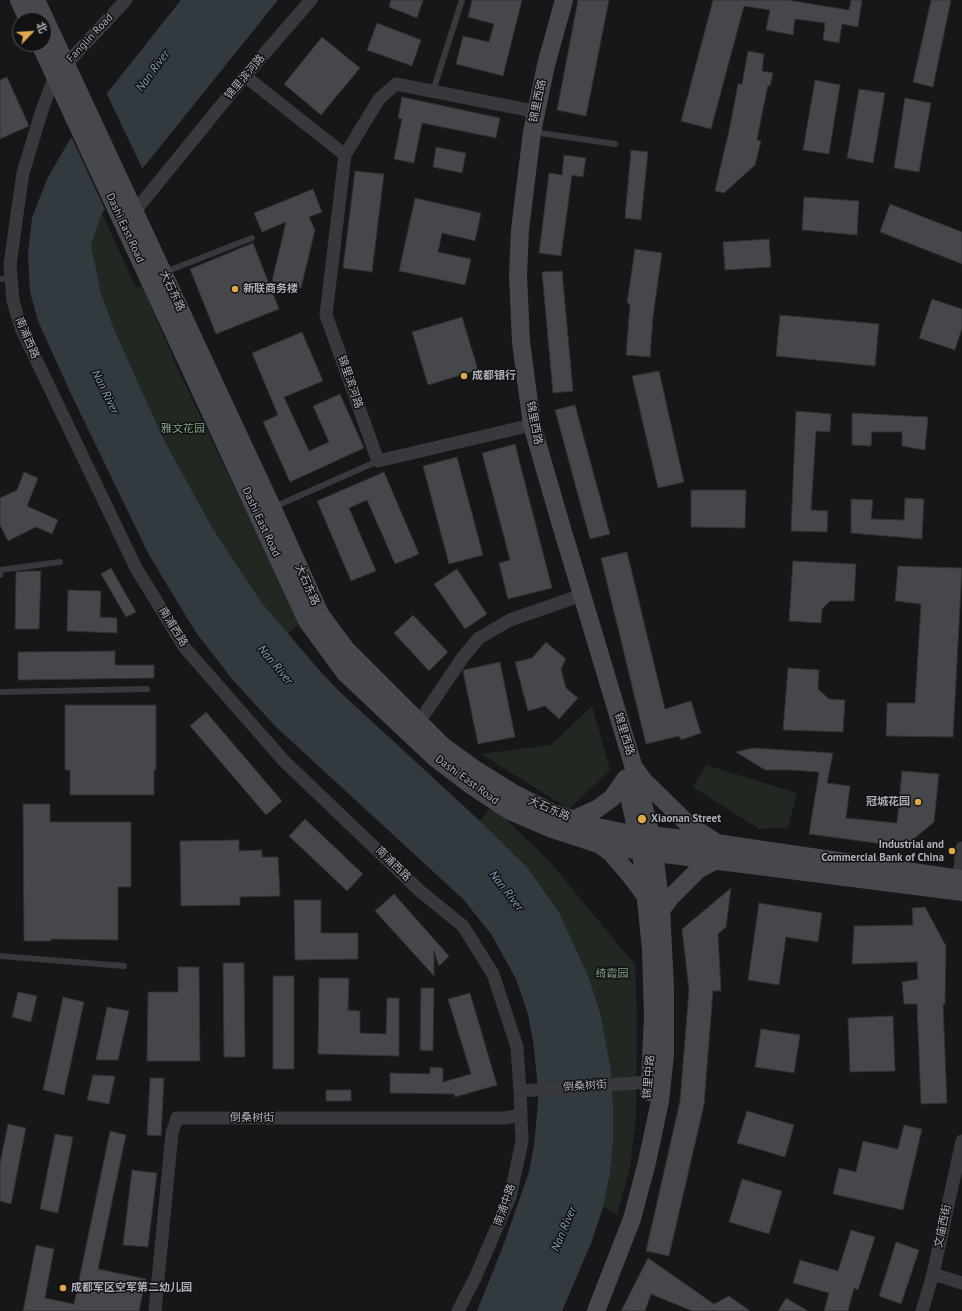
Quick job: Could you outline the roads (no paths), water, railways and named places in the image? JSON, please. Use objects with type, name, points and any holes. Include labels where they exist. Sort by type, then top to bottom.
[{"type":"main road","points":[[19,0],[24,12]]},
{"type":"main road","name":"Dashi East Road","points":[[36,0],[60,70],[117,211],[307,622],[345,673],[434,757],[472,786],[510,810],[552,830],[598,844],[646,843]]},
{"type":"main road","name":"锦里西路","points":[[553,0],[528,110],[518,275],[521,342],[532,425],[560,525],[577,596]]},
{"type":"main road","name":"锦里西路","points":[[564,0],[527,132],[513,211],[510,254],[510,303],[514,353],[522,427],[577,596],[630,773],[646,843]]},
{"type":"main road","name":"Dashi East Road","points":[[46,52],[82,98],[131,203]]},
{"type":"main road","name":"大石东路","points":[[131,203],[320,614],[346,649],[443,746],[513,794],[572,820],[646,843]]},
{"type":"main road","points":[[572,820],[598,809],[612,798],[630,773],[643,780],[716,851]]},
{"type":"main road","points":[[646,843],[961,883]]},
{"type":"main road","name":"锦里中路","points":[[584,1311],[617,1226],[630,1184],[642,1130],[650,1082],[653,1017],[651,949],[646,896],[646,843]]},
{"type":"main road","name":"锦里中路","points":[[596,1311],[632,1219],[648,1162],[660,1100],[665,1055],[666,988],[661,910],[646,843]]},
{"type":"main road","points":[[598,844],[611,853],[646,896]]},
{"type":"main road","points":[[661,910],[670,898],[716,851]]},
{"type":"street","name":"Fanglin Road","points":[[60,70],[126,0]]},
{"type":"street","name":"锦里滨河路","points":[[131,203],[311,0]]},
{"type":"street","name":"南浦西路","points":[[60,70],[43,107],[23,173],[10,265],[6,278],[21,328],[136,568],[185,648],[284,761],[420,891],[463,926],[493,974],[517,1047],[520,1091]]},
{"type":"street","points":[[245,76],[345,155],[379,99],[396,84],[528,110]]},
{"type":"street","name":"锦里滨河路","points":[[345,155],[326,315],[378,461]]},
{"type":"street","points":[[378,461],[522,427]]},
{"type":"street","points":[[419,722],[463,657],[480,638],[510,620],[577,596]]},
{"type":"street","points":[[961,883],[962,848]]},
{"type":"street","name":"倒桑树街","points":[[520,1091],[650,1082]]},
{"type":"street","name":"南浦中路","points":[[458,1311],[475,1278],[510,1197],[522,1141],[520,1091]]},
{"type":"street","name":"倒桑树街","points":[[155,1311],[172,1133],[177,1118],[505,1118],[521,1115]]},
{"type":"street","name":"文庙西街","points":[[922,1311],[933,1274],[962,1141]]},
{"type":"street","points":[[933,1274],[962,1283]]},
{"type":"lane","points":[[433,91],[462,0]]},
{"type":"lane","points":[[527,132],[615,144]]},
{"type":"lane","points":[[163,273],[252,238]]},
{"type":"lane","points":[[272,507],[378,461]]},
{"type":"lane","points":[[0,574],[0,570],[60,562]]},
{"type":"lane","points":[[0,692],[147,689]]},
{"type":"lane","points":[[0,956],[124,966]]},
{"type":"water","name":"Nan River","points":[[181,0],[278,0],[147,163],[102,213],[91,245],[101,293],[114,329],[164,440],[213,529],[262,603],[319,670],[341,693],[480,821],[527,867],[559,912],[589,978],[601,1016],[611,1071],[613,1142],[610,1174],[603,1207],[592,1241],[562,1311],[477,1311],[502,1249],[529,1172],[534,1145],[538,1103],[533,1041],[528,1014],[516,979],[491,934],[463,899],[276,727],[232,679],[195,631],[149,555],[72,396],[38,321],[30,292],[28,255],[32,218],[47,179],[69,141]]},
{"type":"place","name":"新联商务楼","points":[[235,289]]},
{"type":"place","name":"成都银行","points":[[464,376]]},
{"type":"place","name":"冠城花园","points":[[918,802]]},
{"type":"place","name":"Xiaonan Street","points":[[642,819]]},
{"type":"place","name":"Industrial and Commercial Bank of China","points":[[952,851]]},
{"type":"place","name":"成都军区空军第二幼儿园","points":[[63,1288]]},
{"type":"park label","name":"雅文花园","points":[[183,429]]},
{"type":"park label","name":"绮霞园","points":[[612,974]]}]
